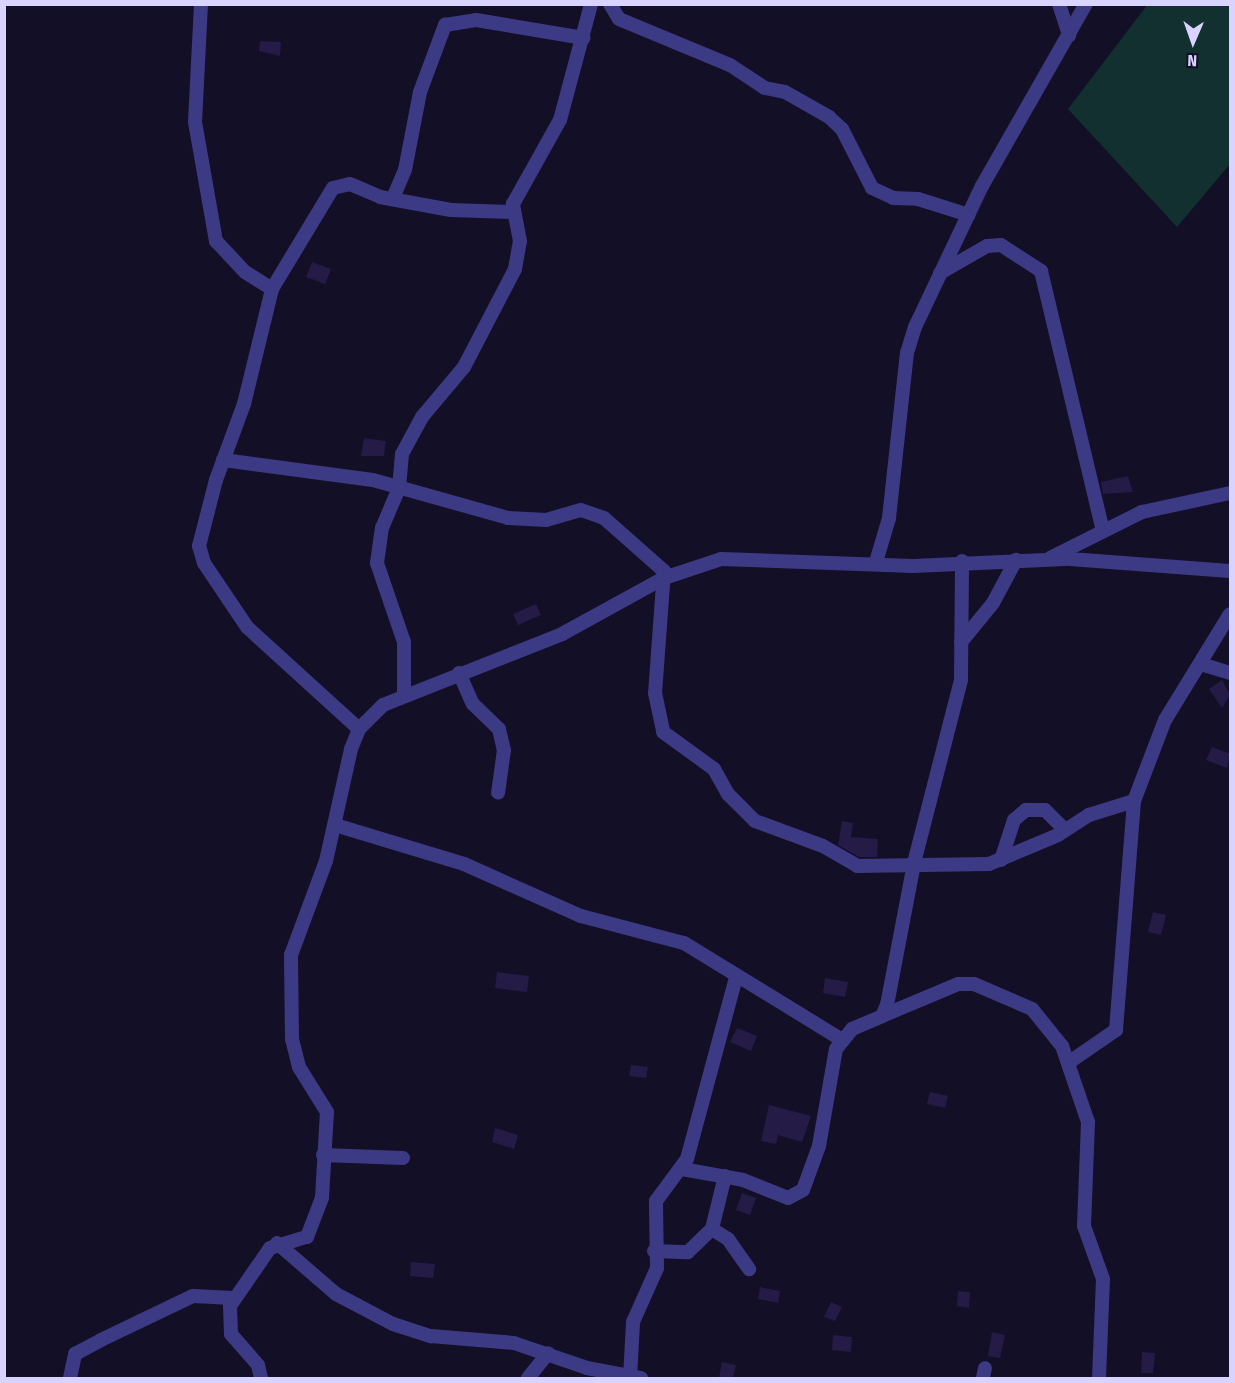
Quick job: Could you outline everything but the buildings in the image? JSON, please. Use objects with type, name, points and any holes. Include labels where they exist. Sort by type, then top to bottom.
[{"type":"street","points":[[201,4],[195,122],[216,241],[245,272],[272,289]]},
{"type":"street","points":[[404,695],[404,642],[377,563],[382,528],[399,488],[407,441],[464,368],[515,269],[520,241],[511,212],[560,120],[584,38],[591,4]]},
{"type":"street","points":[[610,4],[619,19],[730,65],[765,88],[785,92],[829,117],[842,129],[872,188],[893,198],[918,199],[969,215]]},
{"type":"street","points":[[1059,4],[1069,35]]},
{"type":"street","points":[[876,562],[889,518],[907,353],[940,273],[969,215],[1086,4]]},
{"type":"street","points":[[393,198],[405,170],[428,66],[445,25],[476,20],[584,38]]},
{"type":"street","points":[[358,729],[247,627],[204,563],[201,536],[223,460],[244,404],[272,289],[335,186],[350,184],[393,198],[462,212],[511,212]]},
{"type":"street","points":[[940,273],[987,246],[1001,245],[1041,271],[1103,531]]},
{"type":"street","points":[[223,460],[399,488],[523,521],[546,520],[576,510],[596,513],[657,560],[664,578],[655,693],[663,732],[714,769],[728,794],[764,825],[862,868],[914,863],[944,867],[1001,860],[1065,830],[1089,815],[1134,801]]},
{"type":"street","points":[[1047,559],[1142,512],[1230,493]]},
{"type":"street","points":[[261,1378],[258,1365],[231,1334],[233,1299],[278,1243],[298,1241],[315,1226],[327,1112],[299,1067],[288,978],[335,825],[358,729],[383,705],[562,634],[664,578],[721,558],[876,562],[913,566],[962,561],[1047,559],[1155,562],[1230,571]]},
{"type":"street","points":[[962,642],[993,603],[1016,560]]},
{"type":"street","points":[[882,1016],[914,863],[961,680],[962,561]]},
{"type":"street","points":[[1071,1061],[1116,1030],[1134,801],[1165,720],[1204,665],[1230,614]]},
{"type":"street","points":[[1204,665],[1230,673]]},
{"type":"street","points":[[459,673],[473,704],[499,729],[503,741],[498,793]]},
{"type":"street","points":[[1001,860],[1014,820],[1026,810],[1045,810],[1065,830]]},
{"type":"street","points":[[335,825],[464,864],[581,916],[667,936],[726,966],[736,978],[842,1040]]},
{"type":"street","points":[[278,1243],[336,1294],[393,1324],[431,1336],[514,1342],[634,1378],[633,1322],[652,1284],[656,1201],[682,1169],[736,978]]},
{"type":"street","points":[[682,1169],[725,1176],[788,1198],[803,1190],[819,1146],[830,1063],[842,1040],[852,1029],[882,1016],[911,1008],[958,984],[974,984],[1032,1009],[1071,1061],[1088,1122],[1084,1226],[1103,1279],[1099,1378]]},
{"type":"street","points":[[323,1155],[403,1158]]},
{"type":"street","points":[[654,1251],[688,1252],[712,1229],[725,1176]]},
{"type":"street","points":[[712,1229],[728,1239],[749,1269]]},
{"type":"street","points":[[70,1378],[75,1354],[101,1340],[193,1296],[233,1299]]},
{"type":"street","points":[[528,1378],[548,1353]]},
{"type":"green space","points":[[1148,4],[1230,5],[1230,164],[1177,227],[1068,109]]}]
